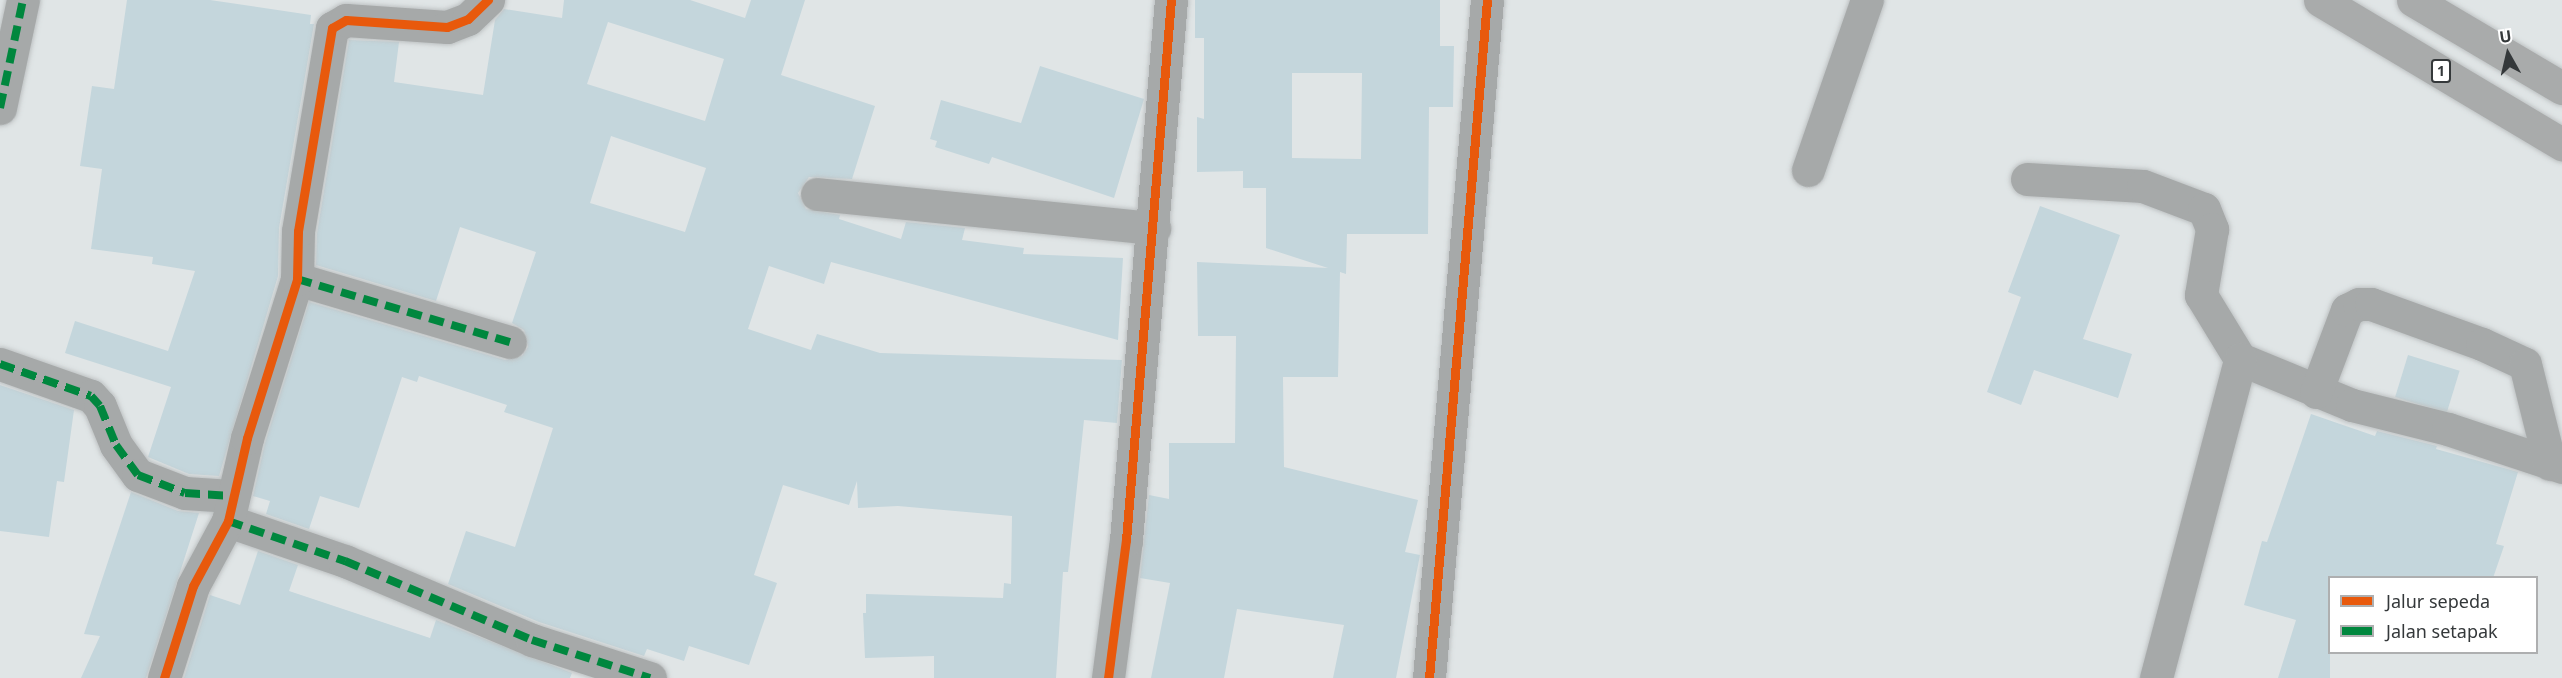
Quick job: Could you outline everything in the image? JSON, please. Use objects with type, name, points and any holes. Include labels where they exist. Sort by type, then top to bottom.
[{"type":"main road","name":"1","points":[[2319,0],[2562,144]]},
{"type":"main road","points":[[2413,0],[2562,88]]},
{"type":"street","points":[[0,108],[22,0]]},
{"type":"street","points":[[164,678],[193,586],[230,509],[297,279],[298,231],[332,28],[346,20],[447,27],[468,19],[488,0]]},
{"type":"street","points":[[1108,678],[1126,540],[1154,228],[1171,0]]},
{"type":"street","points":[[1429,678],[1487,0]]},
{"type":"street","points":[[1808,170],[1867,0]]},
{"type":"street","points":[[2027,179],[2143,186],[2204,209],[2212,230],[2201,295],[2240,359],[2316,392],[2448,429],[2556,465]]},
{"type":"street","points":[[817,194],[1154,228]]},
{"type":"street","points":[[297,279],[510,342]]},
{"type":"street","points":[[2316,392],[2347,310],[2359,304],[2371,304],[2482,344],[2525,364],[2556,465]]},
{"type":"street","points":[[2156,678],[2240,359]]},
{"type":"street","points":[[0,364],[91,396],[100,406],[116,445],[138,475],[230,509],[345,561],[532,640],[650,678]]},
{"type":"building","points":[[127,0],[210,0],[311,15],[310,24],[314,24],[279,228],[278,276],[219,476],[189,474],[148,457],[171,387],[65,353],[75,321],[168,351],[195,271],[152,264],[153,257],[91,249],[102,169],[80,166],[92,86],[114,89]]},
{"type":"building","points":[[564,0],[690,0],[745,18],[751,0],[805,0],[781,75],[875,106],[852,179],[809,177],[798,193],[806,209],[840,215],[839,219],[901,239],[906,222],[965,228],[962,240],[1024,248],[1023,254],[1123,258],[1118,340],[831,262],[824,284],[769,266],[748,329],[811,350],[817,334],[880,353],[1122,360],[1117,423],[1084,420],[1068,572],[1063,572],[1056,678],[934,678],[934,656],[865,658],[863,613],[866,613],[866,594],[1003,598],[1004,583],[1011,584],[1012,516],[898,506],[858,508],[857,481],[849,505],[783,485],[754,575],[777,583],[749,665],[689,646],[684,661],[647,649],[644,656],[539,622],[448,584],[466,531],[515,547],[553,428],[504,412],[507,405],[419,376],[417,382],[402,377],[359,508],[320,496],[309,529],[266,514],[270,501],[253,496],[265,443],[309,302],[505,360],[522,356],[528,347],[524,330],[512,323],[536,252],[460,227],[436,301],[316,265],[317,233],[349,40],[399,42],[394,82],[483,95],[495,20],[504,9],[562,18]],"holes":[[[608,22],[724,59],[705,121],[587,84]],[[611,136],[706,168],[685,232],[590,203]]]},
{"type":"building","points":[[1195,0],[1440,0],[1440,46],[1454,46],[1453,107],[1429,107],[1428,234],[1347,234],[1346,274],[1340,272],[1338,377],[1283,377],[1284,467],[1418,500],[1405,552],[1420,555],[1396,678],[1333,678],[1344,625],[1237,609],[1224,678],[1151,678],[1170,583],[1140,578],[1149,495],[1169,499],[1169,443],[1235,443],[1236,336],[1198,336],[1197,262],[1328,268],[1266,248],[1266,188],[1243,188],[1243,171],[1197,172],[1197,117],[1204,119],[1204,38],[1195,38]],"holes":[[[1292,73],[1362,73],[1361,159],[1292,158]]]},
{"type":"building","points":[[1040,66],[1144,99],[1114,198],[992,157],[989,164],[935,147],[937,141],[930,139],[941,100],[1021,123]]},
{"type":"building","points":[[2040,206],[2120,235],[2083,339],[2132,354],[2118,398],[2034,370],[2021,405],[1987,392],[2021,297],[2008,292]]},
{"type":"building","points":[[2408,355],[2460,371],[2447,413],[2395,397]]},
{"type":"building","points":[[0,385],[74,410],[64,482],[57,481],[49,537],[0,531]]},
{"type":"building","points":[[2311,414],[2375,436],[2377,431],[2437,446],[2436,449],[2518,472],[2496,544],[2504,546],[2494,576],[2328,576],[2330,678],[2278,678],[2296,620],[2244,605],[2262,541],[2267,542]]},
{"type":"building","points":[[131,492],[178,511],[199,513],[146,678],[81,678],[100,636],[84,634]]},
{"type":"building","points":[[258,551],[298,565],[289,591],[430,638],[436,620],[572,673],[570,678],[184,678],[210,595],[240,605]]},
{"type":"marked path","points":[[0,108],[23,0]]},
{"type":"marked path","points":[[297,279],[510,342]]},
{"type":"marked path","points":[[0,364],[91,396],[100,406],[116,445],[138,475],[185,493],[231,496]]},
{"type":"marked path","points":[[228,521],[345,561],[532,640],[650,678]]},
{"type":"cycle path","points":[[164,678],[193,586],[228,521],[247,438],[297,279],[298,231],[332,28],[346,20],[447,27],[468,19],[488,0]]},
{"type":"cycle path","points":[[1108,678],[1126,540],[1171,0]]},
{"type":"cycle path","points":[[1429,678],[1487,0]]}]
